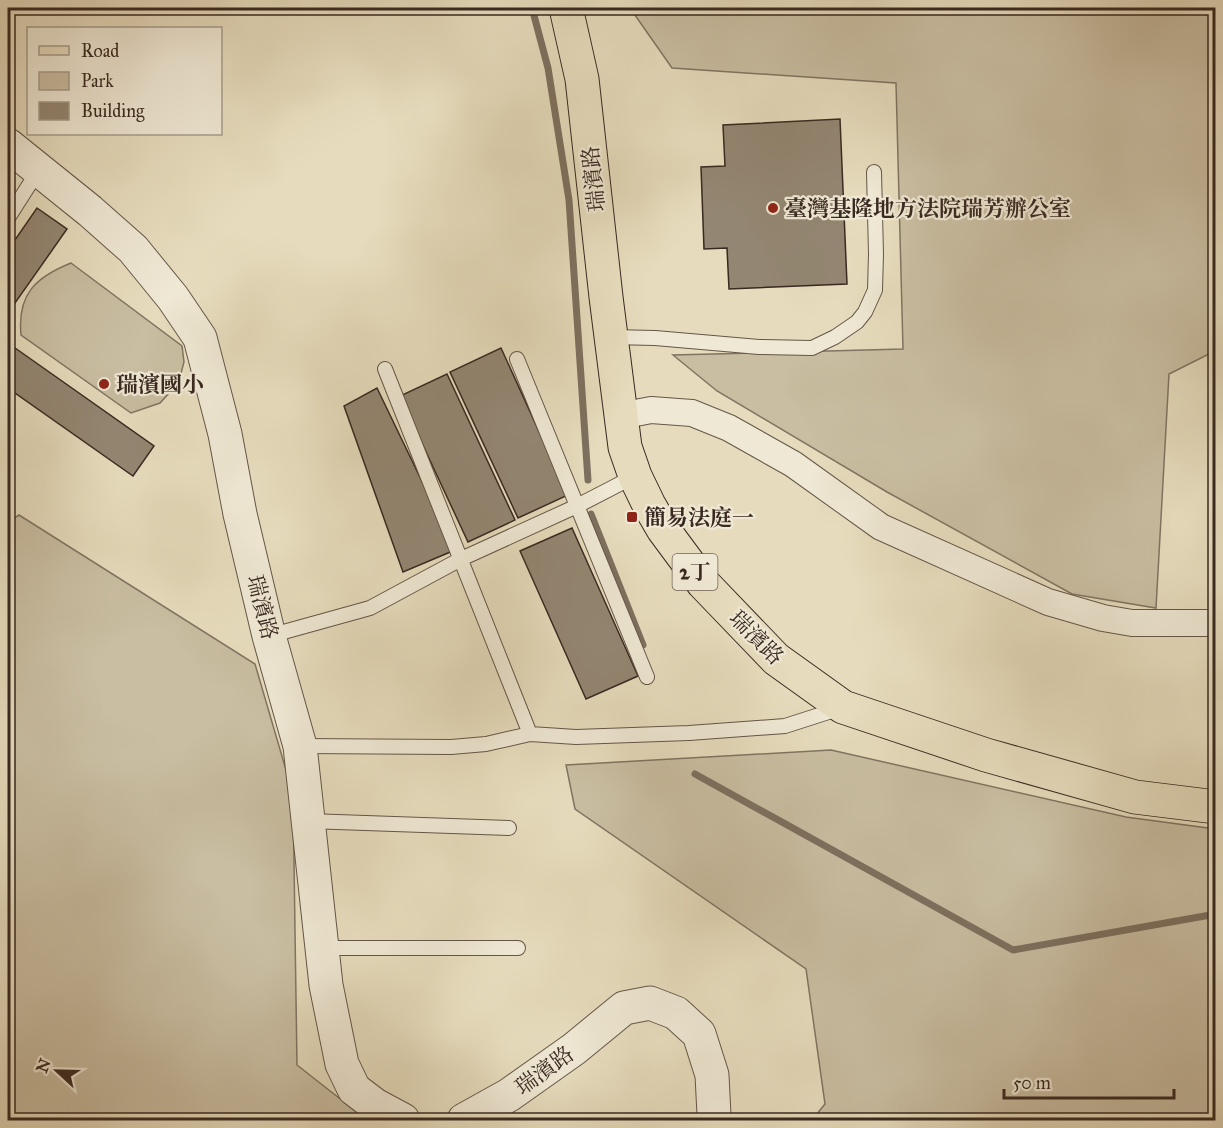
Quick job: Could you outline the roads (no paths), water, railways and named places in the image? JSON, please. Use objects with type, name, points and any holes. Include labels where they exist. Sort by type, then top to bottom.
[{"type":"main road","name":"瑞濱路","points":[[566,8],[582,79],[610,337],[625,447],[635,476],[649,505],[703,583],[776,659],[843,707],[986,755],[1135,797],[1215,807]]},
{"type":"street","name":"瑞濱路","points":[[8,146],[90,211],[133,249],[173,298],[200,338],[225,434],[240,514],[269,636],[300,746],[326,986],[342,1065],[354,1089],[375,1105],[403,1120]]},
{"type":"street","points":[[620,416],[651,410],[692,413],[729,428],[793,464],[881,526],[1048,602],[1103,618],[1132,623],[1215,623]]},
{"type":"street","name":"瑞濱路","points":[[464,1120],[509,1095],[574,1049],[624,1008],[650,1003],[676,1013],[699,1034],[712,1075],[713,1120]]},
{"type":"lane","points":[[8,218],[38,171]]},
{"type":"lane","points":[[610,337],[655,338],[759,347],[812,348],[835,337],[857,322],[865,312],[875,290],[873,172]]},
{"type":"lane","points":[[517,359],[647,677]]},
{"type":"lane","points":[[385,369],[530,734]]},
{"type":"lane","points":[[269,636],[370,608],[461,559],[577,506],[635,476]]},
{"type":"lane","points":[[300,746],[451,747],[486,744],[530,734],[576,737],[689,733],[785,726],[843,707]]},
{"type":"lane","points":[[308,821],[509,828]]},
{"type":"lane","points":[[322,948],[518,948]]},
{"type":"waterway","points":[[532,8],[548,68],[569,200],[588,480]]},
{"type":"waterway","points":[[591,514],[643,645]]},
{"type":"waterway","points":[[695,774],[1013,950],[1216,914]]},
{"type":"place","name":"臺灣基隆地方法院瑞芳辦公室","points":[[773,208]]},
{"type":"place","name":"瑞濱國小","points":[[104,384]]},
{"type":"place","name":"簡易法庭一","points":[[632,517]]}]
